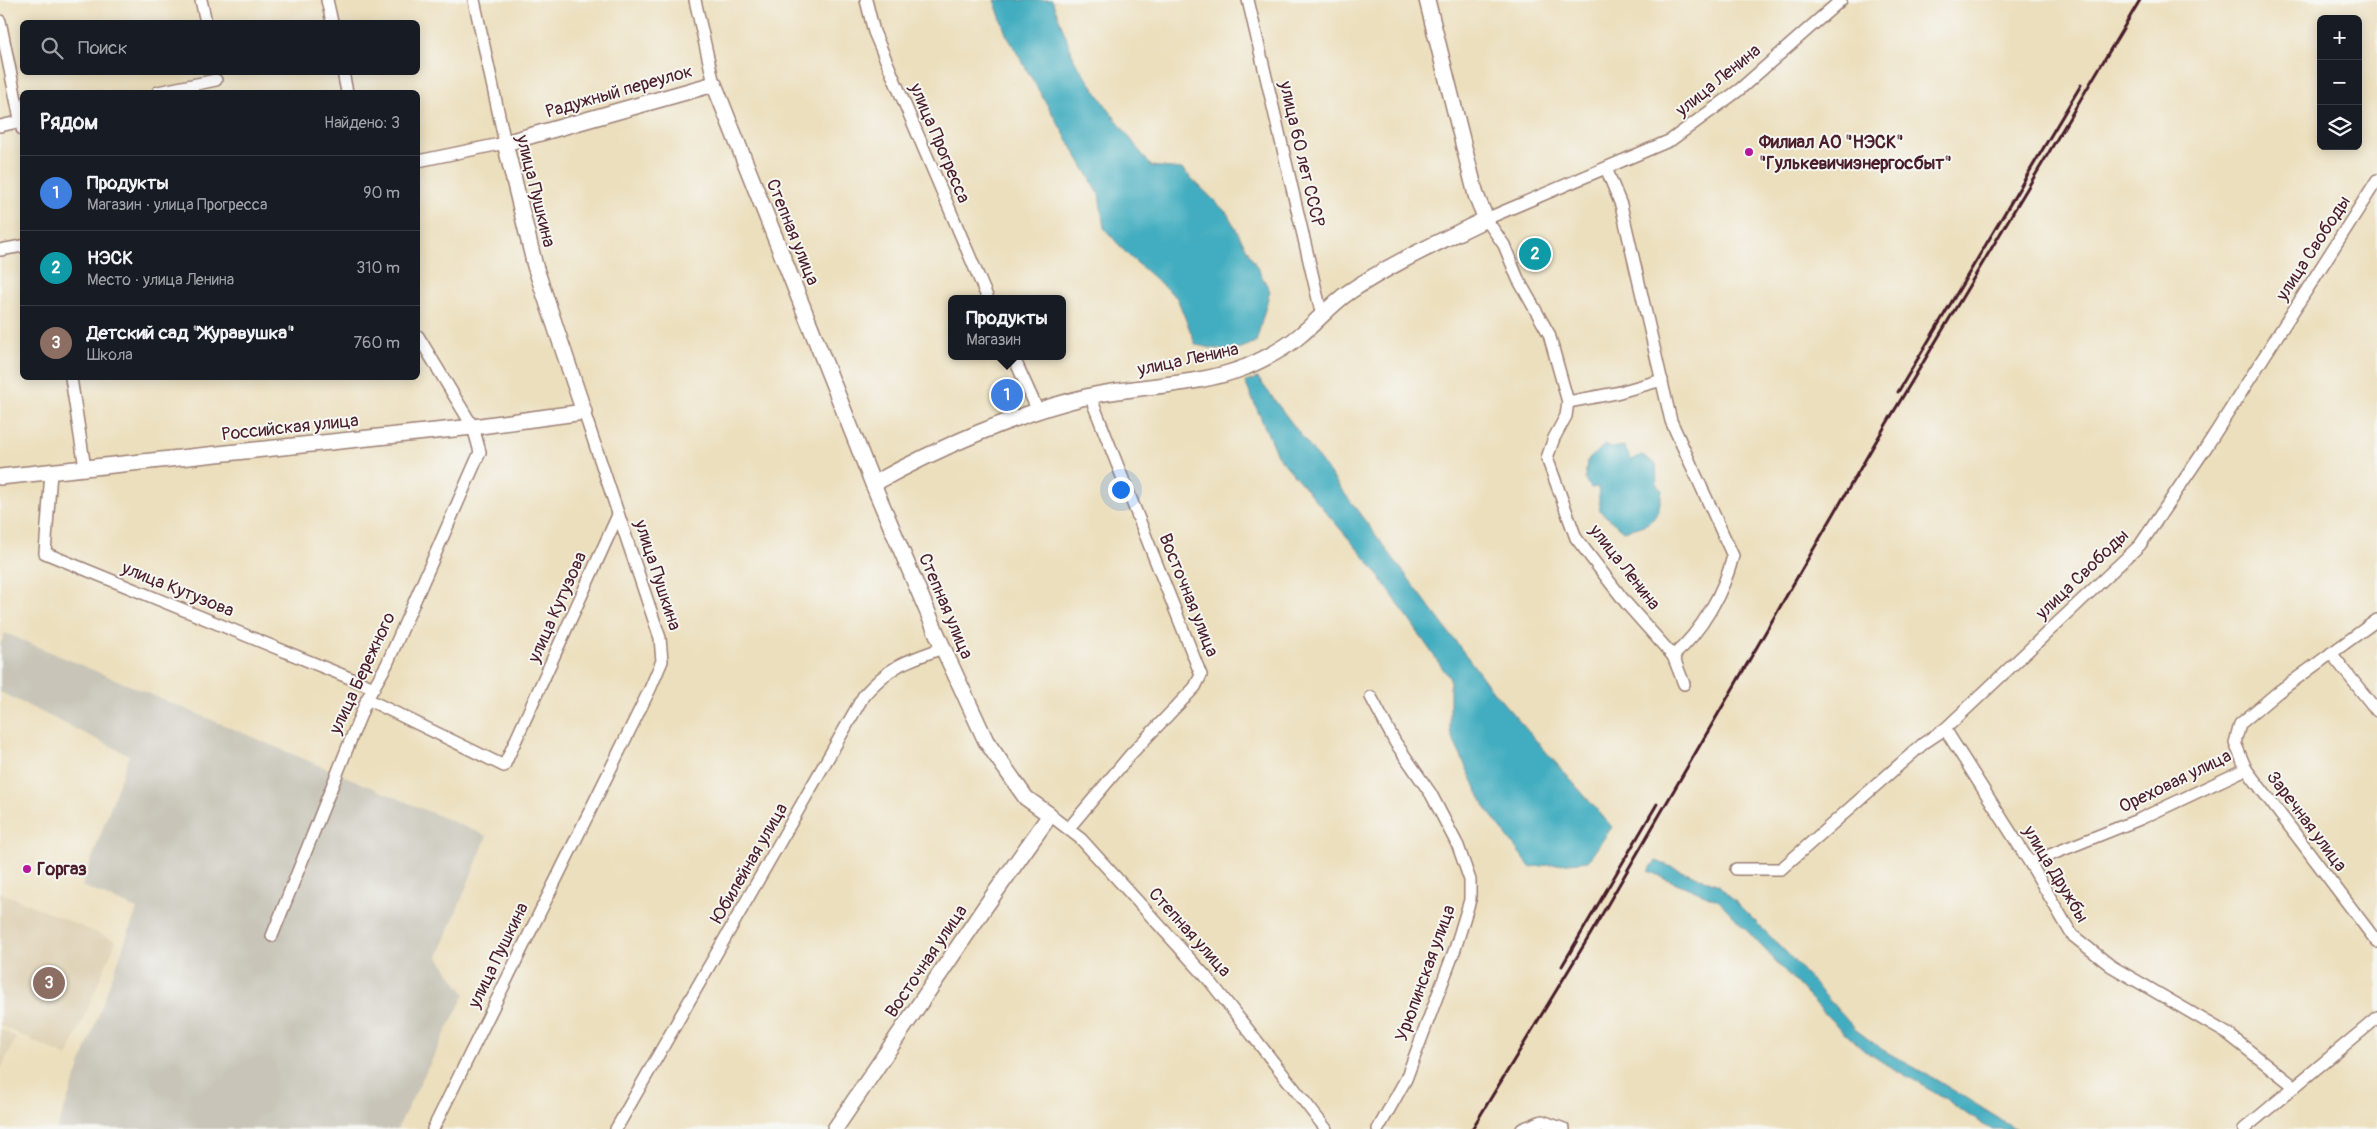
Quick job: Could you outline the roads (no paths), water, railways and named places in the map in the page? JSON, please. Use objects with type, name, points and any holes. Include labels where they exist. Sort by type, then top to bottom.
[{"type":"street","points":[[201,0],[206,20]]},
{"type":"street","points":[[328,0],[332,20]]},
{"type":"street","name":"улица Пушкина","points":[[433,1129],[650,689],[662,661],[660,638],[535,266],[504,143],[474,0]]},
{"type":"street","name":"Степная улица","points":[[695,0],[714,84],[873,484],[943,648],[986,741],[1026,798],[1068,828],[1209,980],[1326,1129]]},
{"type":"street","name":"улица Прогресса","points":[[866,0],[874,32],[986,295]]},
{"type":"street","name":"улица 60 лет СССР","points":[[1248,0],[1322,316]]},
{"type":"street","points":[[1427,0],[1476,195],[1486,219],[1504,245],[1518,279],[1549,334],[1568,402],[1616,393],[1662,380]]},
{"type":"street","name":"улица Ленина","points":[[873,484],[924,456],[1038,411],[1090,396],[1199,379],[1244,368],[1271,355],[1290,343],[1348,293],[1394,264],[1486,219],[1672,140],[1739,90],[1841,0]]},
{"type":"street","points":[[0,21],[20,115]]},
{"type":"street","points":[[344,75],[347,90]]},
{"type":"street","points":[[165,90],[216,76],[219,90]]},
{"type":"street","name":"Радужный переулок","points":[[420,161],[504,143],[714,84]]},
{"type":"street","points":[[0,126],[20,124]]},
{"type":"street","points":[[1606,168],[1621,205],[1646,323],[1671,421],[1733,556],[1710,612],[1682,648],[1673,656]]},
{"type":"street","name":"улица Свободы","points":[[1736,869],[1781,869],[1924,743],[1945,729],[2140,545],[2205,449],[2377,180]]},
{"type":"street","points":[[0,250],[20,246]]},
{"type":"street","name":"улица Бережного","points":[[272,936],[367,699],[387,664],[480,452],[473,427],[420,339]]},
{"type":"street","points":[[1016,360],[1038,411]]},
{"type":"street","points":[[71,380],[85,468]]},
{"type":"street","name":"Восточная улица","points":[[1068,828],[1131,754],[1195,687],[1201,675],[1090,396]]},
{"type":"street","name":"улица Ленина","points":[[1568,402],[1566,416],[1554,438],[1547,458],[1576,538],[1626,603],[1673,656],[1684,684]]},
{"type":"street","name":"Российская улица","points":[[0,477],[473,427],[584,412]]},
{"type":"street","name":"улица Кутузова","points":[[51,472],[45,553],[374,688]]},
{"type":"street","name":"улица Кутузова","points":[[367,699],[504,766],[618,515]]},
{"type":"street","name":"Ореховая улица","points":[[2030,863],[2140,819],[2246,769],[2235,743],[2240,724],[2278,692],[2377,620]]},
{"type":"street","name":"Юбилейная улица","points":[[616,1129],[864,695],[882,676],[901,663],[943,648]]},
{"type":"street","points":[[2332,653],[2377,711]]},
{"type":"street","name":"Урюпинская улица","points":[[1371,697],[1395,742],[1431,794],[1458,846],[1470,880],[1470,900],[1455,949],[1406,1079],[1378,1129]]},
{"type":"street","name":"улица Дружбы","points":[[1945,729],[2030,863],[2072,935],[2111,966],[2228,1034],[2295,1087]]},
{"type":"street","name":"Заречная улица","points":[[2246,769],[2377,942]]},
{"type":"street","name":"Восточная улица","points":[[834,1129],[1050,815]]},
{"type":"street","points":[[2244,1129],[2377,1018]]},
{"type":"street","points":[[1522,1129],[1542,1120],[1563,1128]]},
{"type":"water","points":[[994,0],[1052,0],[1075,61],[1151,166],[1182,169],[1227,213],[1270,291],[1256,342],[1232,352],[1196,345],[1177,298],[1128,255],[1104,228],[1099,194],[1006,34]]},
{"type":"water","points":[[1258,378],[1492,690],[1612,827],[1588,861],[1530,867],[1485,807],[1450,733],[1450,679],[1372,566],[1277,455],[1245,382]]},
{"type":"water","points":[[1606,444],[1612,448],[1624,446],[1631,460],[1642,455],[1656,464],[1657,486],[1662,490],[1660,501],[1656,515],[1652,520],[1641,526],[1623,531],[1600,511],[1598,487],[1591,488],[1585,480],[1587,461]]},
{"type":"water","points":[[1656,861],[1719,885],[1786,952],[1856,1030],[1883,1050],[1935,1079],[2016,1129],[1993,1129],[1861,1048],[1831,1020],[1719,901],[1648,871]]},
{"type":"railway","points":[[1472,1129],[1590,935],[1875,443],[2140,0]]},
{"type":"railway","points":[[1898,392],[2081,85]]},
{"type":"railway","points":[[1562,966],[1657,804]]},
{"type":"place","name":"Филиал АО \"НЭСК\" \"Гулькевичиэнергосбыт\"","points":[[1749,152]]},
{"type":"place","name":"НЭСК","points":[[1535,254]]},
{"type":"place","name":"Продукты","points":[[1007,395]]},
{"type":"place","name":"Горгаз","points":[[27,869]]},
{"type":"place","name":"Детский сад \"Журавушка\"","points":[[49,983]]}]
